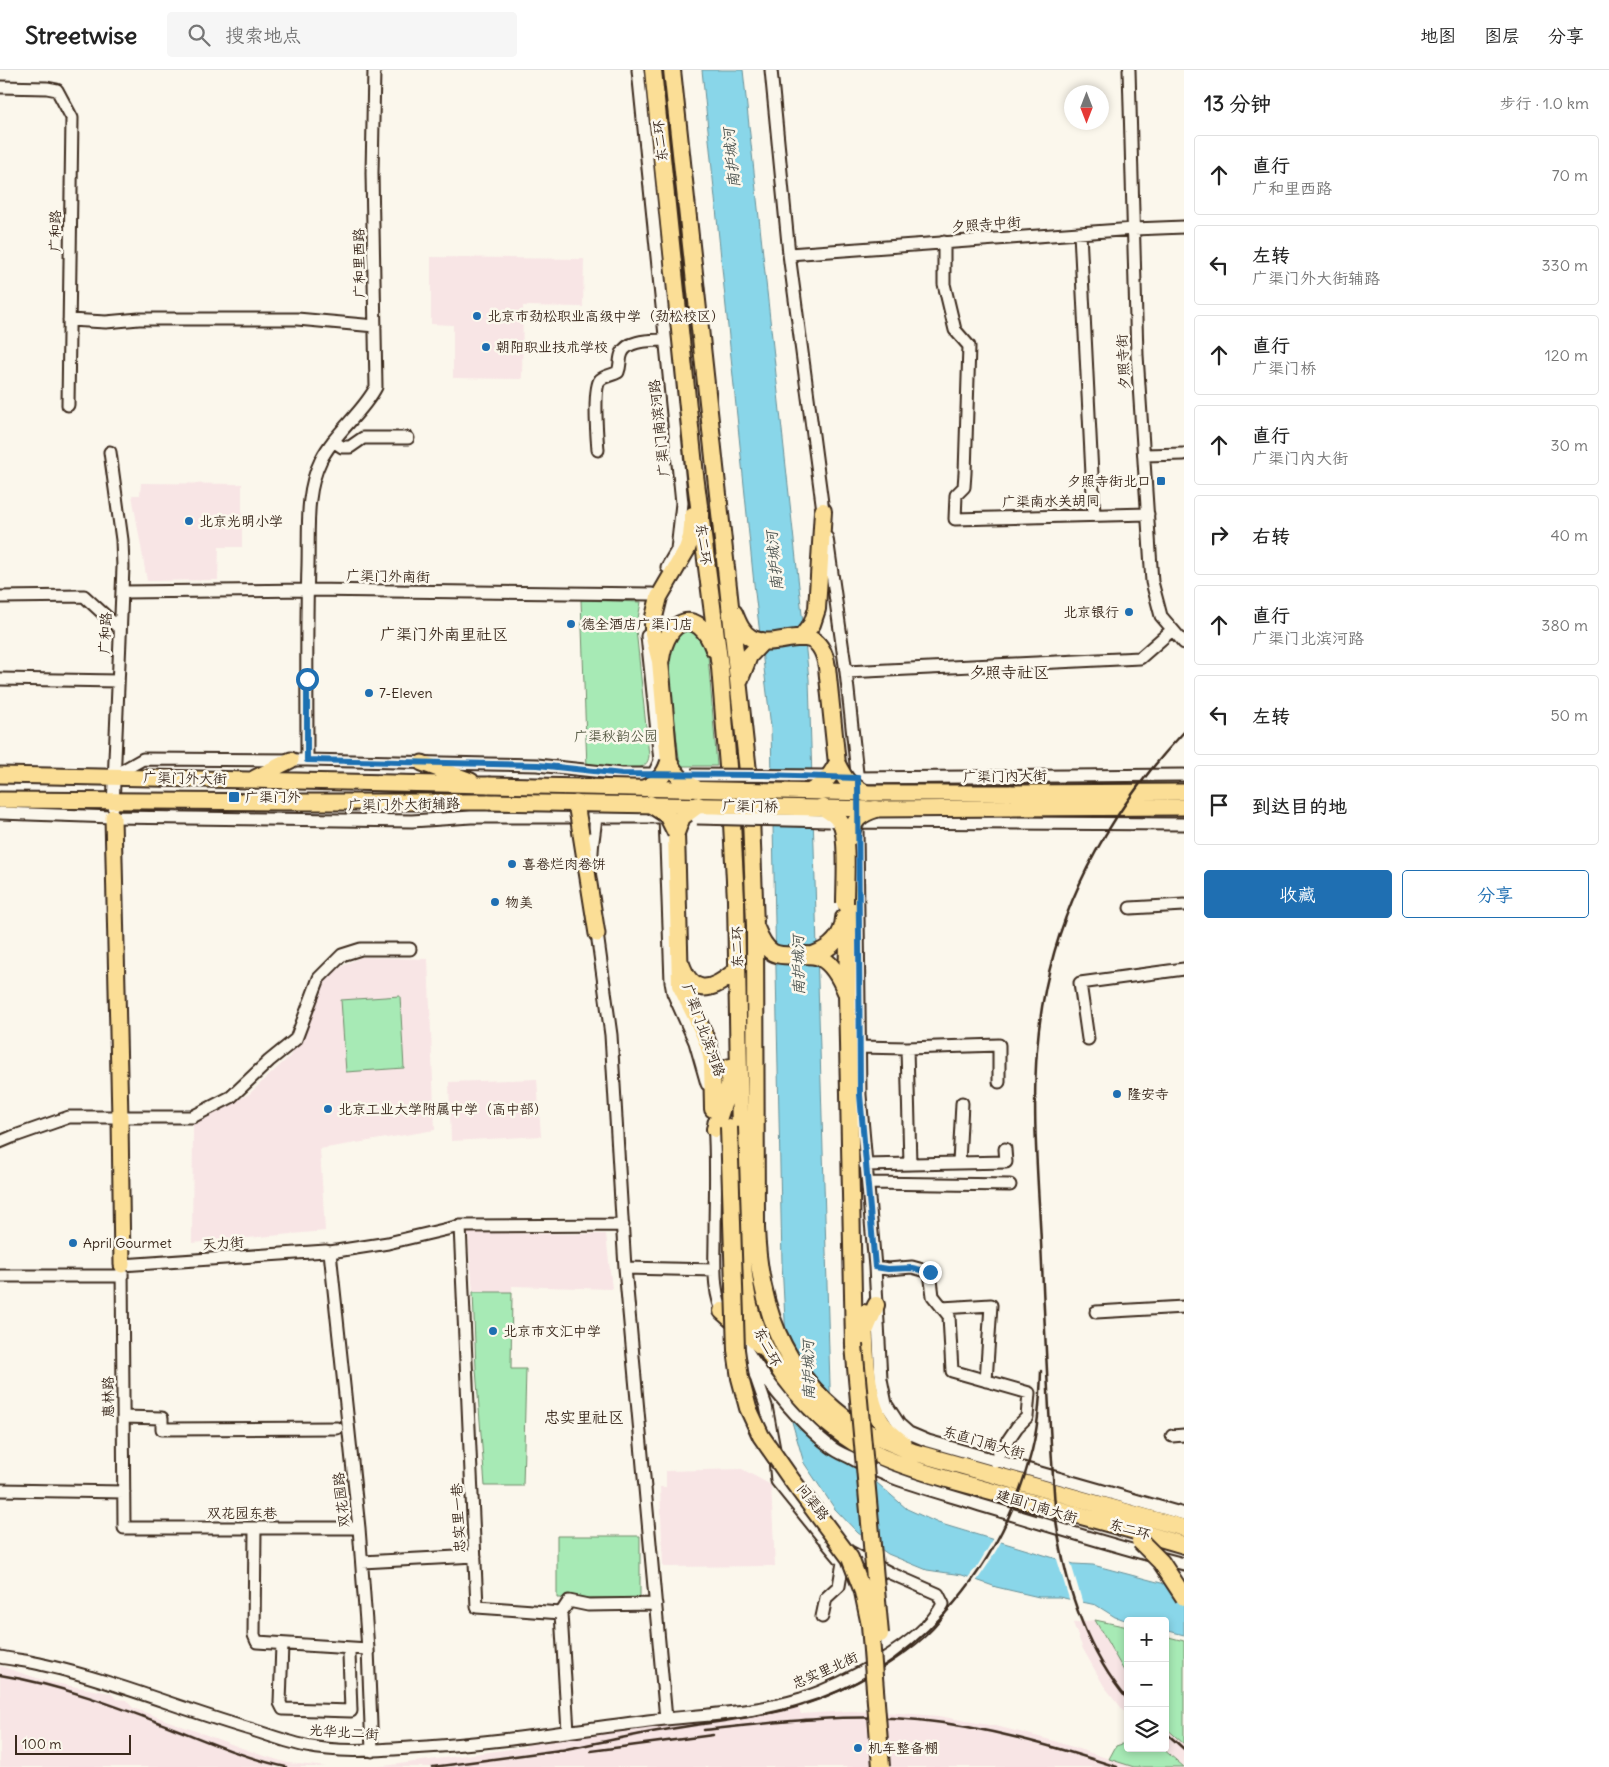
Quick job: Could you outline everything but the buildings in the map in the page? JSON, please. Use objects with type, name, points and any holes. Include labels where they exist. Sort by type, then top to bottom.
[{"type":"highway","name":"东二环","points":[[653,70],[694,475],[720,667],[731,804],[736,900],[742,1253],[748,1302],[757,1329],[786,1379],[810,1407],[843,1435],[880,1456],[942,1477],[1184,1545]]},
{"type":"highway","name":"东二环","points":[[672,70],[750,790],[756,926],[756,1228],[758,1265],[770,1316],[784,1346],[798,1369],[818,1392],[846,1418],[882,1439],[913,1452],[1184,1528]]},
{"type":"highway","points":[[650,781],[659,780],[669,768],[660,661],[652,634],[655,609],[659,597],[687,549],[691,537],[694,475]]},
{"type":"highway","points":[[801,638],[812,624],[817,609],[823,511]]},
{"type":"highway","points":[[729,602],[740,628],[752,639],[763,641],[801,638],[814,642],[820,647],[826,660],[832,770],[826,782],[811,791]]},
{"type":"highway","points":[[660,661],[662,646],[670,632],[674,627],[683,622],[690,622],[698,624],[706,631],[720,667]]},
{"type":"highway","points":[[738,684],[749,656],[763,641]]},
{"type":"highway","points":[[669,768],[681,779],[693,781]]},
{"type":"highway","points":[[832,770],[851,785],[866,793]]},
{"type":"highway","points":[[650,804],[667,815],[670,822],[680,985],[708,1044],[712,1061],[714,1109]]},
{"type":"highway","points":[[876,809],[862,813],[855,820],[850,836],[847,993],[850,1126],[858,1166],[865,1331],[870,1395],[882,1423],[913,1452]]},
{"type":"highway","points":[[670,822],[697,811]]},
{"type":"highway","points":[[756,926],[767,949],[778,956],[813,955],[824,951],[834,944],[844,923],[845,836],[842,824],[834,814],[826,814]]},
{"type":"highway","points":[[736,900],[729,1086],[722,1128],[736,1350],[740,1378],[748,1408],[761,1436],[850,1558],[863,1592],[870,1625],[881,1767]]},
{"type":"highway","points":[[813,955],[821,958],[834,970],[847,993]]},
{"type":"highway","points":[[678,956],[684,973],[689,980],[701,988],[711,988],[721,984],[732,974]]},
{"type":"highway","points":[[850,1126],[860,1095]]},
{"type":"highway","points":[[858,1166],[854,1345],[880,1624],[888,1767]]},
{"type":"highway","points":[[865,1331],[876,1305]]},
{"type":"highway","points":[[722,1311],[769,1352]]},
{"type":"highway","points":[[1092,1519],[1140,1541],[1161,1562],[1184,1597]]},
{"type":"main road","points":[[252,780],[291,760]]},
{"type":"main road","points":[[422,763],[485,785]]},
{"type":"main road","name":"广渠门外大街","points":[[0,775],[485,785]]},
{"type":"main road","name":"广渠门桥","points":[[485,785],[693,781],[811,791],[866,793],[1010,792]]},
{"type":"main road","name":"广渠门内大街","points":[[1010,792],[1184,792]]},
{"type":"main road","name":"广渠门外大街","points":[[0,800],[489,802]]},
{"type":"main road","name":"广渠门桥","points":[[489,802],[650,804],[697,811],[826,814],[876,809],[1184,807]]},
{"type":"main road","points":[[576,803],[597,934]]},
{"type":"main road","points":[[113,817],[122,1271]]},
{"type":"street","name":"广和里西路","points":[[307,760],[307,590],[311,494],[321,460],[333,441],[369,400],[376,387],[372,173],[374,70]]},
{"type":"street","name":"广渠门南滨河路","points":[[638,70],[682,504],[677,550],[652,594],[647,612],[646,630],[660,760],[646,790],[646,801],[649,808],[670,822]]},
{"type":"street","points":[[771,70],[789,254],[846,672],[858,778],[860,1095],[858,1166],[868,1183],[876,1305]]},
{"type":"street","name":"夕照寺街","points":[[1129,70],[1137,355],[1152,582],[1161,616],[1184,643]]},
{"type":"street","name":"广和路","points":[[0,86],[57,90],[72,118],[68,405]]},
{"type":"street","name":"夕照寺中街","points":[[789,254],[1184,227]]},
{"type":"street","points":[[1080,233],[1094,515]]},
{"type":"street","name":"广渠南水关胡同","points":[[944,242],[944,284],[954,330],[969,346],[964,487],[956,495],[955,519],[1148,514]]},
{"type":"street","points":[[69,320],[106,322],[139,319],[297,319],[375,326]]},
{"type":"street","points":[[598,450],[596,392],[598,382],[602,378],[618,372],[621,365],[621,353],[627,346],[634,343],[665,340]]},
{"type":"street","points":[[333,441],[342,447],[350,447],[363,438],[408,438]]},
{"type":"street","name":"广和路","points":[[110,452],[122,540],[123,592],[113,817]]},
{"type":"street","points":[[1144,455],[1184,454]]},
{"type":"street","name":"广渠门外南街","points":[[123,592],[307,590],[652,594]]},
{"type":"street","points":[[0,597],[84,596],[120,629]]},
{"type":"street","points":[[846,672],[1140,658],[1172,630]]},
{"type":"street","points":[[0,679],[118,681]]},
{"type":"street","points":[[114,776],[143,759],[307,760],[538,765],[622,774],[650,781]]},
{"type":"street","name":"广渠门北滨河路","points":[[669,768],[677,791],[676,809],[670,822],[671,982],[673,993],[704,1067],[714,1109],[722,1128],[715,1270],[718,1295],[722,1311],[754,1364]]},
{"type":"street","name":"广渠门内大街","points":[[832,770],[858,778],[1184,774]]},
{"type":"street","name":"广渠门桥","points":[[693,781],[832,770]]},
{"type":"street","points":[[0,813],[113,817]]},
{"type":"street","points":[[826,814],[857,822],[1184,824]]},
{"type":"street","points":[[596,816],[591,846],[597,934],[611,1035],[625,1268],[666,1719]]},
{"type":"street","name":"广渠门外大街辅路","points":[[113,817],[412,821],[471,817],[596,816],[670,822]]},
{"type":"street","points":[[1130,908],[1184,905]]},
{"type":"street","points":[[0,1142],[12,1136],[69,1118],[192,1117],[230,1097],[296,1039],[319,978],[342,955],[361,949],[410,949]]},
{"type":"street","points":[[1088,1039],[1080,983],[1184,969]]},
{"type":"street","points":[[859,1047],[907,1048],[999,1045],[999,1082]]},
{"type":"street","points":[[907,1048],[910,1164]]},
{"type":"street","points":[[959,1163],[962,1102]]},
{"type":"street","points":[[858,1166],[1006,1162],[1006,1149]]},
{"type":"street","points":[[868,1183],[1010,1185]]},
{"type":"street","name":"天力街","points":[[0,1276],[122,1271],[328,1252],[388,1243],[460,1226],[623,1225]]},
{"type":"street","name":"忠实里一巷","points":[[460,1226],[477,1607],[561,1613]]},
{"type":"street","name":"双花园路","points":[[328,1252],[359,1528],[368,1649],[372,1750]]},
{"type":"street","points":[[875,1267],[888,1269],[912,1268],[930,1272],[933,1296],[949,1316],[952,1371],[1030,1393],[1027,1417],[1017,1427],[998,1455],[996,1462]]},
{"type":"street","points":[[625,1268],[715,1270]]},
{"type":"street","name":"惠林路","points":[[122,1271],[124,1528]]},
{"type":"street","name":"东直门南大街","points":[[876,1305],[883,1393],[886,1404],[899,1424],[909,1433],[928,1441],[996,1462],[1184,1514]]},
{"type":"street","points":[[942,1308],[990,1305],[986,1381]]},
{"type":"street","points":[[1096,1312],[1184,1307]]},
{"type":"street","name":"问渠路","points":[[746,1350],[766,1406],[774,1449],[777,1481],[823,1538],[890,1573],[938,1594],[943,1604]]},
{"type":"street","name":"建国门南大街","points":[[754,1364],[780,1397],[832,1448],[881,1474],[1137,1552],[1184,1564]]},
{"type":"street","points":[[124,1417],[162,1418],[162,1429],[337,1428]]},
{"type":"street","points":[[1172,1436],[1184,1435]]},
{"type":"street","points":[[0,1490],[124,1492]]},
{"type":"street","name":"双花园东巷","points":[[124,1528],[359,1528]]},
{"type":"street","points":[[255,1528],[254,1635],[257,1642],[368,1649]]},
{"type":"street","points":[[822,1617],[826,1598],[839,1586],[843,1562],[823,1538]]},
{"type":"street","points":[[362,1562],[475,1556]]},
{"type":"street","points":[[568,1732],[561,1613],[569,1601],[588,1604],[656,1604]]},
{"type":"street","name":"忠实里北街","points":[[666,1719],[744,1711],[800,1699],[850,1679],[895,1652],[909,1641],[938,1613],[943,1604]]},
{"type":"street","points":[[282,1644],[280,1703],[283,1709],[351,1711],[348,1654]]},
{"type":"street","name":"光华北二街","points":[[0,1657],[43,1664],[100,1680],[221,1721],[307,1746],[341,1750],[462,1746],[666,1719]]},
{"type":"shaded area","name":"北京市劲松职业高级中学（劲松校区）","points":[[431,257],[584,259],[583,307],[523,306],[522,379],[453,378],[453,325],[431,324]]},
{"type":"shaded area","name":"北京光明小学","points":[[141,483],[242,484],[242,547],[219,547],[218,580],[147,581],[132,495],[140,495]]},
{"type":"shaded area","name":"北京工业大学附属中学（高中部）","points":[[361,957],[428,959],[435,1130],[320,1149],[325,1231],[192,1243],[193,1124],[249,1094],[290,1056],[321,981],[346,964]]},
{"type":"shaded area","points":[[537,1079],[541,1136],[451,1141],[449,1082]]},
{"type":"shaded area","name":"北京市文汇中学","points":[[468,1233],[606,1234],[612,1289],[512,1286],[511,1369],[526,1369],[523,1486],[485,1486]]},
{"type":"shaded area","points":[[742,1469],[771,1485],[775,1566],[663,1567],[660,1487],[666,1487],[666,1471]]},
{"type":"shaded area","points":[[1095,1620],[1124,1671],[1124,1711],[1104,1686],[1083,1649],[1073,1623]]},
{"type":"shaded area","points":[[0,1666],[49,1682],[111,1693],[116,1699],[126,1700],[133,1708],[261,1755],[288,1763],[327,1767],[0,1767]]},
{"type":"shaded area","points":[[797,1703],[801,1714],[850,1711],[899,1713],[938,1716],[1000,1727],[1054,1741],[1134,1767],[377,1767],[525,1747],[530,1742]]},
{"type":"shaded area","points":[[1169,1731],[1184,1744],[1184,1766],[1167,1752],[1169,1752]]},
{"type":"green space","name":"广渠秋韵公园","points":[[581,600],[641,602],[636,629],[649,756],[647,762],[638,768],[587,768]]},
{"type":"green space","points":[[694,628],[707,644],[717,766],[680,766],[666,648],[673,632]]},
{"type":"green space","points":[[400,996],[404,1068],[346,1072],[341,1000]]},
{"type":"green space","points":[[473,1292],[512,1292],[511,1369],[526,1369],[523,1486],[485,1486],[476,1369]]},
{"type":"green space","points":[[557,1536],[640,1536],[640,1598],[557,1598]]},
{"type":"green space","points":[[1095,1620],[1124,1626],[1124,1671]]},
{"type":"green space","points":[[1169,1637],[1184,1641],[1184,1744],[1169,1731]]},
{"type":"green space","points":[[1124,1743],[1124,1752],[1167,1752],[1184,1767],[1134,1767],[1109,1759],[1116,1746]]},
{"type":"water","name":"南护城河","points":[[702,70],[743,70],[809,679],[831,1419],[853,1462],[907,1509],[938,1523],[1074,1564],[1093,1565],[1184,1589],[1184,1635],[1169,1631],[1169,1617],[1124,1617],[1124,1620],[1115,1617],[1096,1605],[1059,1597],[1039,1597],[996,1587],[962,1575],[927,1570],[888,1554],[858,1533],[835,1509],[804,1463],[790,1415],[782,1263],[771,727],[754,584]]},
{"type":"pier","points":[[994,1538],[1002,1540],[989,1563],[976,1582],[967,1579],[978,1565]]},
{"type":"pier","points":[[1056,1556],[1070,1560],[1083,1604],[1070,1602]]},
{"type":"railway","points":[[1124,1695],[1100,1660],[1079,1615],[1065,1568],[1056,1520],[1047,1381],[1036,1146],[1037,1050],[1042,1005],[1052,961],[1065,919],[1082,879],[1126,802],[1184,732]]},
{"type":"railway","points":[[555,1751],[656,1731],[750,1717],[797,1706],[839,1691],[878,1670],[913,1644],[944,1614],[972,1580],[996,1543],[1015,1503],[1035,1439],[1041,1371]]},
{"type":"railway","points":[[0,1675],[23,1679],[90,1698],[231,1751],[286,1767]]},
{"type":"railway","points":[[704,1730],[785,1721],[838,1718],[865,1717],[919,1720],[995,1732],[1117,1767]]},
{"type":"railway","points":[[591,1751],[713,1735]]},
{"type":"railway","points":[[1169,1736],[1184,1749]]},
{"type":"railway","points":[[433,1767],[560,1750]]},
{"type":"place","name":"北京市劲松职业高级中学（劲松校区）","points":[[477,316]]},
{"type":"place","name":"朝阳职业技术学校","points":[[486,347]]},
{"type":"place","name":"夕照寺街北口","points":[[1161,481]]},
{"type":"place","name":"北京光明小学","points":[[189,521]]},
{"type":"place","name":"北京银行","points":[[1129,612]]},
{"type":"place","name":"德全酒店广渠门店","points":[[571,624]]},
{"type":"place","name":"7-Eleven","points":[[369,693]]},
{"type":"place","name":"广渠门外","points":[[234,797]]},
{"type":"place","name":"喜卷烂肉卷饼","points":[[512,864]]},
{"type":"place","name":"物美","points":[[495,902]]},
{"type":"place","name":"隆安寺","points":[[1117,1094]]},
{"type":"place","name":"北京工业大学附属中学（高中部）","points":[[328,1109]]},
{"type":"place","name":"April Gourmet","points":[[73,1243]]},
{"type":"place","name":"北京市文汇中学","points":[[493,1331]]},
{"type":"place","name":"机车整备棚","points":[[858,1748]]},
{"type":"district","name":"广渠门外南里社区","points":[[444,634]]},
{"type":"district","name":"夕照寺社区","points":[[1009,672]]},
{"type":"district","name":"忠实里社区","points":[[584,1417]]},
{"type":"route","points":[[307,679],[307,760],[538,765],[622,774],[858,778],[860,1095],[875,1267],[888,1269],[912,1268],[930,1272]]}]
